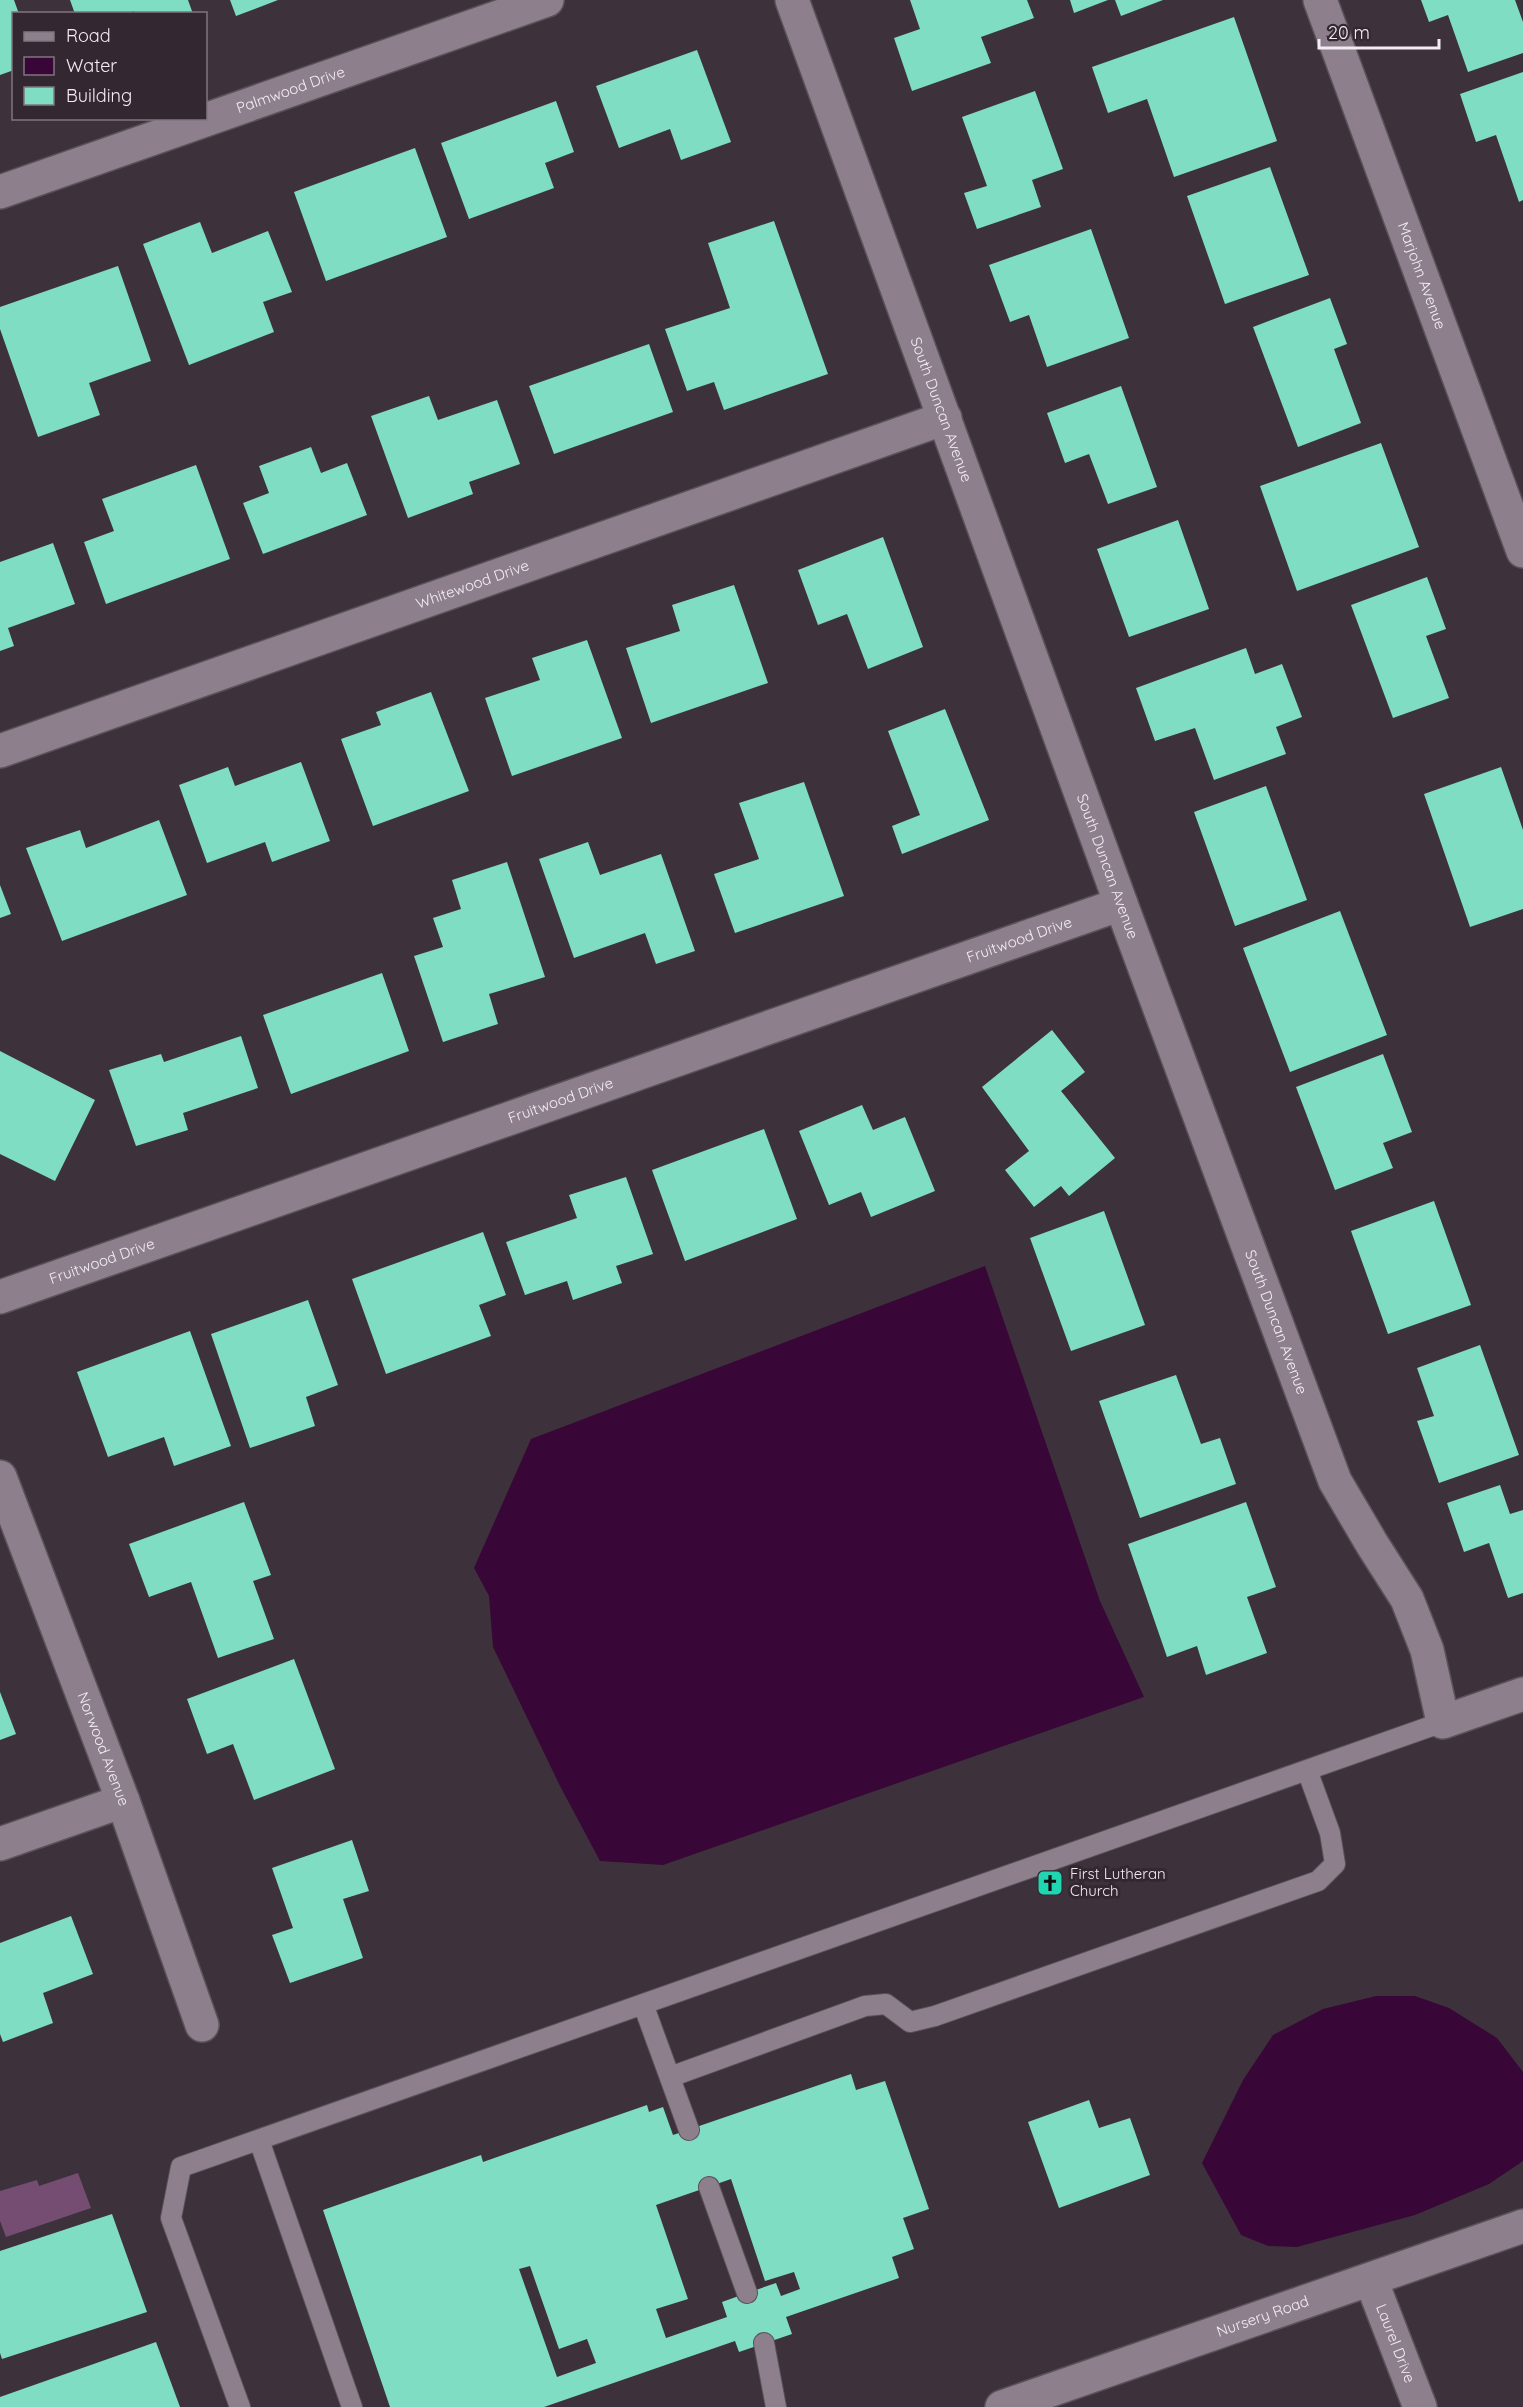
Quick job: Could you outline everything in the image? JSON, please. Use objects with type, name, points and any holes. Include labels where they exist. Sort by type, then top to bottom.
[{"type":"street","name":"Palmwood Drive","points":[[207,119],[547,0]]},
{"type":"street","name":"South Duncan Avenue","points":[[792,0],[1121,904],[1335,1481],[1407,1599],[1427,1650],[1443,1722]]},
{"type":"street","name":"Marjohn Avenue","points":[[1320,0],[1523,552]]},
{"type":"street","name":"Palmwood Drive","points":[[0,192],[205,120]]},
{"type":"street","name":"Whitewood Drive","points":[[0,751],[945,418]]},
{"type":"street","name":"Fruitwood Drive","points":[[0,1297],[1121,904]]},
{"type":"street","name":"Norwood Avenue","points":[[0,1476],[123,1801],[202,2025]]},
{"type":"street","points":[[1443,1722],[1523,1694]]},
{"type":"street","points":[[0,1844],[123,1801]]},
{"type":"street","name":"Nursery Road","points":[[1002,2407],[1523,2226]]},
{"type":"street","name":"Laurel Drive","points":[[1371,2280],[1420,2407]]},
{"type":"lane","points":[[240,2407],[171,2218],[181,2167],[1443,1722]]},
{"type":"lane","points":[[670,2077],[865,2006],[886,2004],[910,2022],[935,2016],[1318,1881],[1335,1864],[1330,1833],[1307,1770]]},
{"type":"lane","points":[[643,2004],[689,2130]]},
{"type":"lane","points":[[259,2140],[352,2407]]},
{"type":"lane","points":[[709,2187],[747,2293]]},
{"type":"lane","points":[[764,2343],[776,2407]]},
{"type":"shaded area","points":[[78,2173],[91,2208],[6,2237],[0,2221],[0,2191],[37,2180],[39,2186]]},
{"type":"water","points":[[985,1266],[1100,1601],[1144,1697],[663,1865],[600,1861],[560,1786],[493,1647],[489,1596],[474,1568],[531,1439]]},
{"type":"water","points":[[1376,1996],[1415,1996],[1449,2008],[1497,2038],[1523,2072],[1523,2161],[1489,2184],[1415,2215],[1297,2247],[1268,2246],[1241,2235],[1202,2163],[1243,2080],[1273,2035],[1323,2009]]},
{"type":"building","points":[[0,0],[14,0],[18,12],[12,12],[12,71],[0,75]]},
{"type":"building","points":[[70,0],[188,0],[192,12],[134,11],[74,12]]},
{"type":"building","points":[[230,0],[278,0],[236,16]]},
{"type":"building","points":[[910,0],[1027,0],[1034,18],[981,37],[991,63],[912,91],[894,38],[920,29]]},
{"type":"building","points":[[1070,0],[1108,0],[1074,13]]},
{"type":"building","points":[[1115,0],[1163,0],[1121,16]]},
{"type":"building","points":[[1421,0],[1515,0],[1523,22],[1523,53],[1468,72],[1448,15],[1429,22]]},
{"type":"building","points":[[1234,17],[1277,141],[1174,177],[1147,99],[1108,113],[1092,67]]},
{"type":"building","points":[[697,50],[731,142],[681,160],[670,129],[619,148],[596,86]]},
{"type":"building","points":[[1523,72],[1523,200],[1519,202],[1496,135],[1476,142],[1460,94]]},
{"type":"building","points":[[1035,91],[1063,169],[1032,180],[1041,207],[977,229],[964,193],[987,186],[962,117]]},
{"type":"building","points":[[556,101],[574,152],[545,163],[554,188],[469,219],[441,143]]},
{"type":"building","points":[[415,148],[447,237],[326,281],[294,192]]},
{"type":"building","points":[[1270,167],[1309,275],[1225,304],[1187,196]]},
{"type":"building","points":[[774,221],[828,374],[724,410],[714,382],[687,391],[665,329],[730,308],[708,243]]},
{"type":"building","points":[[200,222],[212,253],[268,231],[292,292],[263,302],[274,332],[189,365],[143,244]]},
{"type":"building","points":[[1091,229],[1129,338],[1047,367],[1029,315],[1010,322],[989,265]]},
{"type":"building","points":[[118,266],[151,361],[89,383],[100,415],[38,437],[0,329],[0,307]]},
{"type":"building","points":[[1330,298],[1347,344],[1334,349],[1361,423],[1298,447],[1253,327]]},
{"type":"building","points":[[649,344],[673,412],[554,454],[529,386]]},
{"type":"building","points":[[1121,386],[1157,487],[1108,504],[1089,454],[1065,463],[1047,413]]},
{"type":"building","points":[[429,396],[438,420],[497,400],[520,464],[469,482],[473,494],[408,518],[371,416]]},
{"type":"building","points":[[1381,443],[1419,547],[1297,591],[1260,486]]},
{"type":"building","points":[[311,447],[321,473],[347,463],[367,515],[263,554],[243,503],[269,493],[259,466]]},
{"type":"building","points":[[196,465],[230,559],[106,604],[84,542],[114,531],[102,499]]},
{"type":"building","points":[[1178,520],[1209,609],[1129,637],[1097,549]]},
{"type":"building","points":[[883,537],[923,647],[868,669],[847,614],[818,625],[798,570]]},
{"type":"building","points":[[53,543],[75,604],[8,628],[14,646],[0,651],[0,562]]},
{"type":"building","points":[[1427,577],[1446,629],[1426,636],[1449,698],[1393,718],[1351,605]]},
{"type":"building","points":[[734,585],[768,683],[651,723],[626,648],[680,631],[672,605]]},
{"type":"building","points":[[587,640],[622,738],[512,776],[485,698],[540,680],[532,658]]},
{"type":"building","points":[[1246,648],[1255,674],[1282,664],[1302,717],[1276,727],[1286,754],[1214,780],[1195,728],[1155,741],[1136,688]]},
{"type":"building","points":[[431,692],[469,791],[373,826],[341,739],[381,725],[376,712]]},
{"type":"building","points":[[945,709],[989,820],[902,854],[892,826],[920,815],[888,731]]},
{"type":"building","points":[[301,762],[330,841],[272,862],[265,842],[207,863],[179,785],[228,767],[235,786]]},
{"type":"building","points":[[1501,767],[1523,830],[1523,909],[1470,927],[1424,794]]},
{"type":"building","points":[[804,782],[844,896],[735,933],[714,874],[759,859],[739,803]]},
{"type":"building","points":[[1266,786],[1307,900],[1235,926],[1194,812]]},
{"type":"building","points":[[159,820],[187,895],[62,941],[26,848],[80,830],[86,848]]},
{"type":"building","points":[[588,842],[600,875],[661,854],[695,951],[656,964],[645,933],[574,958],[539,859]]},
{"type":"building","points":[[507,862],[545,977],[489,994],[498,1024],[443,1042],[414,956],[443,947],[433,918],[461,909],[452,880]]},
{"type":"building","points":[[0,885],[11,914],[0,918]]},
{"type":"building","points":[[1340,911],[1387,1035],[1290,1072],[1243,948]]},
{"type":"building","points":[[382,973],[409,1051],[291,1094],[263,1015]]},
{"type":"building","points":[[1052,1030],[1085,1072],[1061,1091],[1115,1158],[1069,1196],[1061,1186],[1034,1207],[1005,1170],[1029,1151],[982,1087]]},
{"type":"building","points":[[241,1036],[258,1088],[183,1113],[188,1130],[136,1146],[109,1070],[161,1054],[164,1062]]},
{"type":"building","points":[[0,1051],[95,1100],[55,1181],[0,1154]]},
{"type":"building","points":[[1383,1054],[1412,1132],[1383,1143],[1393,1168],[1335,1190],[1296,1087]]},
{"type":"building","points":[[862,1105],[873,1130],[905,1117],[935,1191],[871,1217],[861,1192],[829,1205],[799,1131]]},
{"type":"building","points":[[764,1129],[797,1219],[685,1261],[652,1170]]},
{"type":"building","points":[[626,1177],[653,1254],[616,1266],[622,1283],[573,1300],[567,1281],[525,1295],[506,1242],[577,1218],[569,1195]]},
{"type":"building","points":[[1434,1201],[1471,1305],[1388,1334],[1351,1231]]},
{"type":"building","points":[[1104,1211],[1145,1325],[1071,1351],[1030,1238]]},
{"type":"building","points":[[483,1232],[506,1295],[479,1305],[491,1336],[386,1374],[352,1279]]},
{"type":"building","points":[[308,1300],[338,1385],[306,1397],[315,1426],[250,1448],[211,1334]]},
{"type":"building","points":[[190,1331],[231,1446],[174,1466],[164,1437],[108,1457],[77,1372]]},
{"type":"building","points":[[1480,1345],[1519,1455],[1439,1483],[1417,1421],[1434,1416],[1417,1368]]},
{"type":"building","points":[[1176,1375],[1201,1444],[1220,1438],[1236,1484],[1140,1518],[1099,1401]]},
{"type":"building","points":[[1500,1485],[1510,1514],[1523,1510],[1523,1593],[1508,1598],[1489,1543],[1464,1552],[1447,1503]]},
{"type":"building","points":[[244,1502],[271,1575],[253,1581],[274,1639],[218,1658],[191,1582],[149,1597],[129,1544]]},
{"type":"building","points":[[1246,1502],[1276,1587],[1247,1597],[1267,1653],[1206,1675],[1197,1646],[1167,1657],[1128,1544]]},
{"type":"building","points":[[294,1659],[335,1769],[254,1800],[233,1744],[207,1754],[187,1699]]},
{"type":"building","points":[[0,1692],[16,1734],[0,1740]]},
{"type":"building","points":[[352,1840],[369,1891],[343,1899],[363,1958],[290,1983],[272,1935],[293,1928],[272,1868]]},
{"type":"building","points":[[71,1916],[93,1974],[43,1993],[53,2023],[3,2042],[0,2034],[0,1943]]},
{"type":"building","points":[[851,2074],[856,2090],[885,2081],[929,2209],[903,2218],[914,2249],[892,2257],[899,2278],[786,2317],[792,2334],[739,2352],[735,2341],[544,2407],[390,2407],[323,2210],[481,2155],[483,2162],[647,2105],[649,2112],[663,2107],[673,2135]],"holes":[[[731,2179],[765,2281],[794,2272],[800,2289],[781,2296],[776,2283],[722,2302],[727,2317],[666,2338],[656,2309],[688,2299],[656,2205]],[[530,2266],[559,2349],[587,2339],[596,2363],[557,2377],[519,2269]]]},
{"type":"building","points":[[1089,2100],[1099,2128],[1130,2118],[1150,2175],[1059,2208],[1028,2122]]},
{"type":"building","points":[[112,2214],[147,2312],[2,2359],[0,2353],[0,2251]]},
{"type":"building","points":[[156,2342],[180,2407],[0,2407],[0,2397]]},
{"type":"place","name":"First Lutheran Church","points":[[1050,1883]]}]
